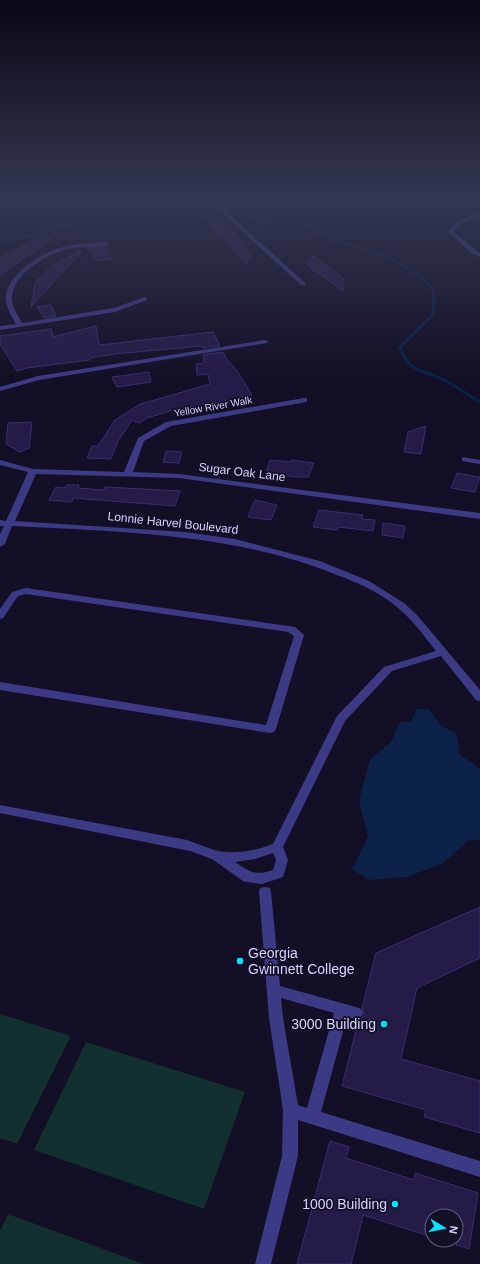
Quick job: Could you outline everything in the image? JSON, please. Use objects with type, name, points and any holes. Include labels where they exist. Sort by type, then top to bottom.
[{"type":"street","points":[[20,325],[11,307],[9,292],[13,283],[24,271],[38,260]]},
{"type":"street","points":[[277,260],[303,284]]},
{"type":"street","points":[[0,328],[115,310],[145,299]]},
{"type":"street","points":[[0,389],[38,378],[265,342]]},
{"type":"street","name":"Yellow River Walk","points":[[128,473],[141,440],[169,424],[304,400]]},
{"type":"street","points":[[465,459],[480,462]]},
{"type":"street","name":"Sugar Oak Lane","points":[[0,462],[34,471],[128,473],[179,476],[480,516]]},
{"type":"street","points":[[0,544],[34,471]]},
{"type":"street","name":"Lonnie Harvel Boulevard","points":[[0,523],[97,528],[185,535],[235,542],[317,563],[366,583],[401,604],[444,652],[480,697]]},
{"type":"street","points":[[0,616],[15,594],[26,591],[291,629],[299,635],[270,729],[0,686]]},
{"type":"street","points":[[0,810],[192,846],[215,855],[234,858],[254,856],[277,847],[341,719],[388,669],[444,652]]},
{"type":"street","points":[[215,855],[246,877],[262,879],[279,873],[282,860],[277,847]]},
{"type":"street","points":[[263,1264],[290,1156],[291,1110],[276,1018],[265,892]]},
{"type":"street","points":[[274,990],[349,1011],[312,1117]]},
{"type":"street","points":[[291,1110],[480,1169]]},
{"type":"green space","points":[[0,1014],[71,1036],[17,1144],[0,1138]]},
{"type":"green space","points":[[86,1042],[245,1092],[204,1209],[34,1150]]},
{"type":"green space","points":[[8,1214],[144,1264],[0,1264],[0,1231]]},
{"type":"water","points":[[417,709],[429,709],[441,726],[456,733],[460,755],[480,769],[480,840],[469,840],[442,864],[406,877],[369,880],[352,869],[368,837],[359,800],[370,760],[391,742],[400,722],[411,722]]},
{"type":"building","points":[[0,260],[21,260],[0,275]]},
{"type":"building","points":[[64,260],[74,260],[31,307],[35,283],[52,266]]},
{"type":"building","points":[[310,260],[318,260],[343,278],[343,291],[307,265]]},
{"type":"building","points":[[51,305],[56,316],[44,318],[37,307]]},
{"type":"building","points":[[96,326],[99,345],[213,332],[220,346],[202,348],[202,346],[114,354],[90,358],[90,360],[27,368],[17,371],[0,344],[0,336],[51,329],[53,337]]},
{"type":"building","points":[[223,352],[238,372],[252,395],[242,396],[243,398],[170,411],[147,418],[139,423],[132,420],[118,441],[111,459],[87,458],[92,446],[98,446],[115,420],[142,403],[141,404],[210,384],[208,374],[197,375],[196,364],[204,363],[203,355]]},
{"type":"building","points":[[149,372],[151,382],[117,387],[112,377]]},
{"type":"building","points":[[32,422],[29,448],[20,452],[6,444],[8,423]]},
{"type":"building","points":[[426,426],[421,454],[404,452],[408,432]]},
{"type":"building","points":[[166,451],[182,452],[179,463],[163,462]]},
{"type":"building","points":[[270,460],[291,462],[292,460],[314,463],[308,477],[297,477],[266,473]]},
{"type":"building","points":[[457,473],[480,477],[475,492],[451,488]]},
{"type":"building","points":[[67,485],[79,485],[78,488],[104,490],[105,487],[180,491],[175,506],[73,498],[72,502],[49,500],[56,487],[65,488]]},
{"type":"building","points":[[255,500],[277,505],[271,520],[248,517]]},
{"type":"building","points":[[319,510],[363,515],[362,519],[375,520],[373,531],[338,527],[337,530],[313,527]]},
{"type":"building","points":[[383,523],[405,526],[403,538],[382,535]]},
{"type":"building","name":"3000 Building","points":[[480,907],[480,958],[417,988],[401,1059],[480,1081],[480,1133],[424,1117],[426,1110],[342,1086],[359,1019],[362,1018],[364,1014],[362,1008],[376,953]]},
{"type":"building","name":"1000 Building","points":[[330,1141],[349,1147],[346,1158],[414,1180],[415,1173],[478,1193],[469,1249],[464,1247],[464,1208],[424,1208],[424,1234],[363,1215],[351,1264],[297,1264]]},
{"type":"waterway","points":[[394,260],[423,278],[432,289],[434,297],[432,316],[419,328]]},
{"type":"waterway","points":[[421,327],[400,347],[403,356],[413,367],[448,382],[480,402]]},
{"type":"place","name":"Georgia Gwinnett College","points":[[240,961]]},
{"type":"place","name":"3000 Building","points":[[384,1024]]},
{"type":"place","name":"1000 Building","points":[[395,1204]]}]
